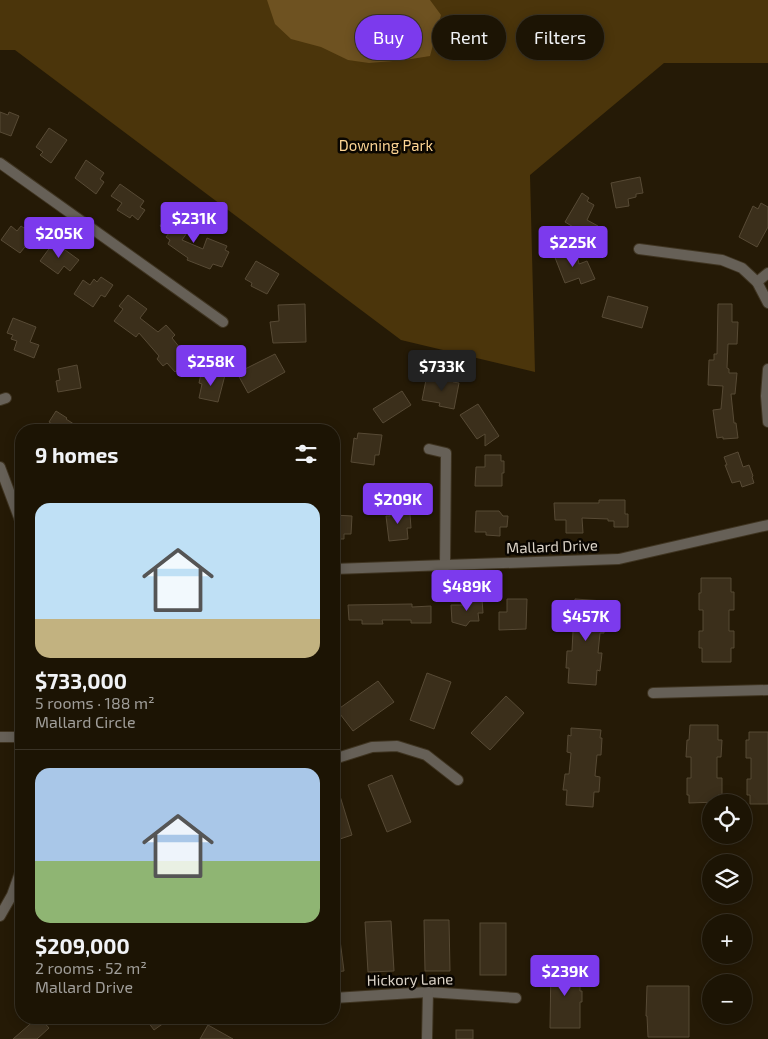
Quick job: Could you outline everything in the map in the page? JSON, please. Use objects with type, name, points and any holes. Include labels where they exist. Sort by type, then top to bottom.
[{"type":"street","points":[[0,163],[223,322]]},
{"type":"street","points":[[640,249],[722,260],[742,268],[757,282],[768,303]]},
{"type":"street","points":[[757,282],[768,273]]},
{"type":"street","points":[[768,369],[766,396],[768,422]]},
{"type":"street","points":[[429,449],[446,453],[445,566]]},
{"type":"street","points":[[0,467],[15,507]]},
{"type":"street","name":"Mallard Drive","points":[[340,569],[619,559],[768,524]]},
{"type":"street","points":[[653,693],[768,690]]},
{"type":"street","points":[[0,736],[15,737]]},
{"type":"street","points":[[340,757],[372,747],[397,746],[426,755],[458,780]]},
{"type":"street","points":[[0,916],[15,887]]},
{"type":"street","points":[[427,1039],[428,992]]},
{"type":"street","name":"Hickory Lane","points":[[340,998],[428,992],[516,998]]},
{"type":"green space","name":"Downing Park","points":[[0,0],[768,0],[768,63],[664,63],[530,175],[535,372],[401,340],[15,50],[0,50]]},
{"type":"shaded area","points":[[267,0],[430,0],[441,15],[432,15],[432,49],[430,56],[422,57],[422,15],[355,15],[355,60],[405,60],[369,63],[348,60],[321,47],[291,39],[275,24]]},
{"type":"building","points":[[0,112],[8,115],[9,112],[19,116],[11,136],[0,132]]},
{"type":"building","points":[[49,128],[67,140],[51,163],[40,155],[43,152],[36,147]]},
{"type":"building","points":[[86,160],[104,173],[100,179],[104,182],[96,194],[75,178]]},
{"type":"building","points":[[640,177],[643,193],[636,194],[636,197],[628,199],[629,206],[616,208],[611,183]]},
{"type":"building","points":[[120,184],[144,201],[140,207],[145,210],[138,220],[132,215],[130,218],[117,210],[122,203],[111,196]]},
{"type":"building","points":[[582,193],[589,198],[587,201],[594,205],[587,220],[598,226],[587,241],[577,235],[580,231],[565,222]]},
{"type":"building","points":[[761,203],[768,207],[768,227],[757,247],[739,237],[753,206],[758,209]]},
{"type":"building","points":[[170,212],[191,227],[182,240],[203,249],[207,238],[227,246],[225,250],[229,252],[222,267],[213,264],[210,269],[187,260],[188,258],[168,244],[170,240],[166,237],[169,233],[160,226]]},
{"type":"building","points":[[27,225],[37,232],[20,253],[1,240],[11,226],[17,231],[21,226],[24,228]]},
{"type":"building","points":[[54,242],[79,260],[70,271],[64,266],[58,274],[40,261]]},
{"type":"building","points":[[571,248],[575,260],[578,259],[579,264],[587,261],[595,279],[581,284],[579,278],[565,283],[554,255]]},
{"type":"building","points":[[256,261],[279,274],[267,294],[251,286],[252,283],[245,279]]},
{"type":"building","points":[[101,277],[113,285],[105,297],[101,295],[93,307],[74,294],[83,280],[90,285],[94,279],[97,282]]},
{"type":"building","points":[[128,295],[147,309],[140,318],[158,332],[166,325],[175,335],[172,338],[185,354],[183,356],[188,362],[175,372],[167,363],[163,366],[157,359],[159,356],[139,333],[136,337],[114,321],[123,309],[119,306]]},
{"type":"building","points":[[608,296],[648,307],[642,328],[602,317]]},
{"type":"building","points":[[305,304],[306,342],[273,343],[270,322],[279,321],[278,305]]},
{"type":"building","points":[[718,304],[732,304],[732,322],[738,322],[737,344],[728,344],[727,368],[729,373],[737,373],[735,394],[731,394],[734,423],[736,423],[738,438],[717,438],[713,410],[721,409],[723,386],[708,385],[709,360],[714,360],[714,354],[717,354]]},
{"type":"building","points":[[13,318],[36,327],[30,342],[39,345],[34,358],[14,350],[17,341],[11,339],[13,335],[7,333]]},
{"type":"building","points":[[275,354],[285,372],[248,393],[237,373]]},
{"type":"building","points":[[77,365],[81,388],[58,392],[56,381],[60,380],[58,369]]},
{"type":"building","points":[[213,373],[225,375],[218,402],[199,398],[202,384],[199,383],[201,374],[212,377]]},
{"type":"building","points":[[445,373],[454,375],[453,382],[459,383],[454,409],[439,406],[440,403],[422,400],[426,380],[443,383]]},
{"type":"building","points":[[402,391],[411,405],[383,423],[373,409]]},
{"type":"building","points":[[478,404],[499,436],[485,446],[485,434],[477,439],[460,415]]},
{"type":"building","points":[[56,411],[74,424],[52,424],[49,422]]},
{"type":"building","points":[[358,433],[382,435],[379,455],[375,455],[374,465],[351,462],[354,438],[357,439]]},
{"type":"building","points":[[738,452],[743,467],[749,465],[754,483],[742,487],[740,481],[732,483],[724,457]]},
{"type":"building","points":[[485,455],[501,455],[501,461],[504,461],[502,486],[475,486],[476,467],[485,467]]},
{"type":"building","points":[[599,500],[625,500],[625,514],[628,514],[628,527],[614,527],[614,521],[608,521],[608,519],[582,518],[583,533],[566,533],[566,520],[555,520],[554,503],[599,503]]},
{"type":"building","points":[[400,508],[401,515],[410,514],[411,528],[407,528],[408,539],[389,541],[386,516],[390,516],[389,509]]},
{"type":"building","points":[[476,511],[499,511],[503,516],[508,516],[507,527],[500,527],[500,536],[486,535],[486,532],[475,532]]},
{"type":"building","points":[[340,515],[352,516],[351,534],[344,534],[344,539],[340,539]]},
{"type":"building","points":[[701,578],[731,578],[731,592],[734,592],[734,610],[729,610],[729,631],[734,631],[734,648],[731,648],[731,662],[702,662],[702,648],[699,648],[699,631],[703,631],[703,610],[699,610]]},
{"type":"building","points":[[482,599],[483,613],[478,613],[479,621],[470,621],[466,626],[452,622],[451,605],[466,605],[466,600]]},
{"type":"building","points":[[507,599],[527,599],[526,629],[499,630],[499,612],[507,612]]},
{"type":"building","points":[[575,599],[604,601],[604,633],[600,633],[598,653],[602,653],[600,671],[597,670],[596,685],[568,683],[569,668],[566,668],[567,651],[572,651],[573,631],[569,630],[570,614],[573,614]]},
{"type":"building","points":[[412,604],[412,607],[431,606],[431,623],[411,623],[411,620],[382,620],[383,624],[362,624],[362,620],[349,620],[348,605]]},
{"type":"building","points":[[427,673],[451,682],[434,729],[410,720]]},
{"type":"building","points":[[378,681],[394,702],[353,731],[340,714],[340,708]]},
{"type":"building","points":[[506,696],[524,713],[490,750],[471,733]]},
{"type":"building","points":[[690,725],[718,725],[718,740],[722,740],[721,757],[717,757],[717,778],[722,778],[722,794],[702,794],[702,803],[689,803],[689,795],[687,795],[687,778],[691,778],[691,757],[686,757],[687,740],[689,740]]},
{"type":"building","points":[[571,728],[601,730],[601,755],[597,755],[595,776],[600,777],[599,792],[594,792],[593,807],[566,805],[567,790],[563,790],[565,774],[569,774],[571,753],[567,752],[568,735],[571,736]]},
{"type":"building","points":[[749,732],[768,732],[768,804],[752,804],[752,794],[747,794],[747,779],[751,779],[751,758],[746,758],[746,740],[749,740]]},
{"type":"building","points":[[392,775],[411,822],[387,832],[368,785]]},
{"type":"building","points":[[340,796],[352,835],[340,839]]},
{"type":"building","points":[[424,920],[449,920],[450,971],[425,971]]},
{"type":"building","points":[[391,921],[394,971],[368,972],[365,922]]},
{"type":"building","points":[[480,923],[506,923],[506,975],[480,975]]},
{"type":"building","points":[[340,940],[344,971],[340,971]]},
{"type":"building","points":[[551,965],[580,965],[582,1002],[580,1002],[580,1028],[550,1028]]},
{"type":"building","points":[[647,986],[689,986],[689,1037],[648,1037],[646,1016]]},
{"type":"building","points":[[30,1024],[45,1024],[49,1028],[37,1039],[13,1039]]},
{"type":"building","points":[[150,1024],[162,1024],[154,1030]]},
{"type":"building","points":[[208,1025],[233,1039],[200,1039]]},
{"type":"building","points":[[456,1030],[473,1030],[473,1039],[456,1039]]}]
